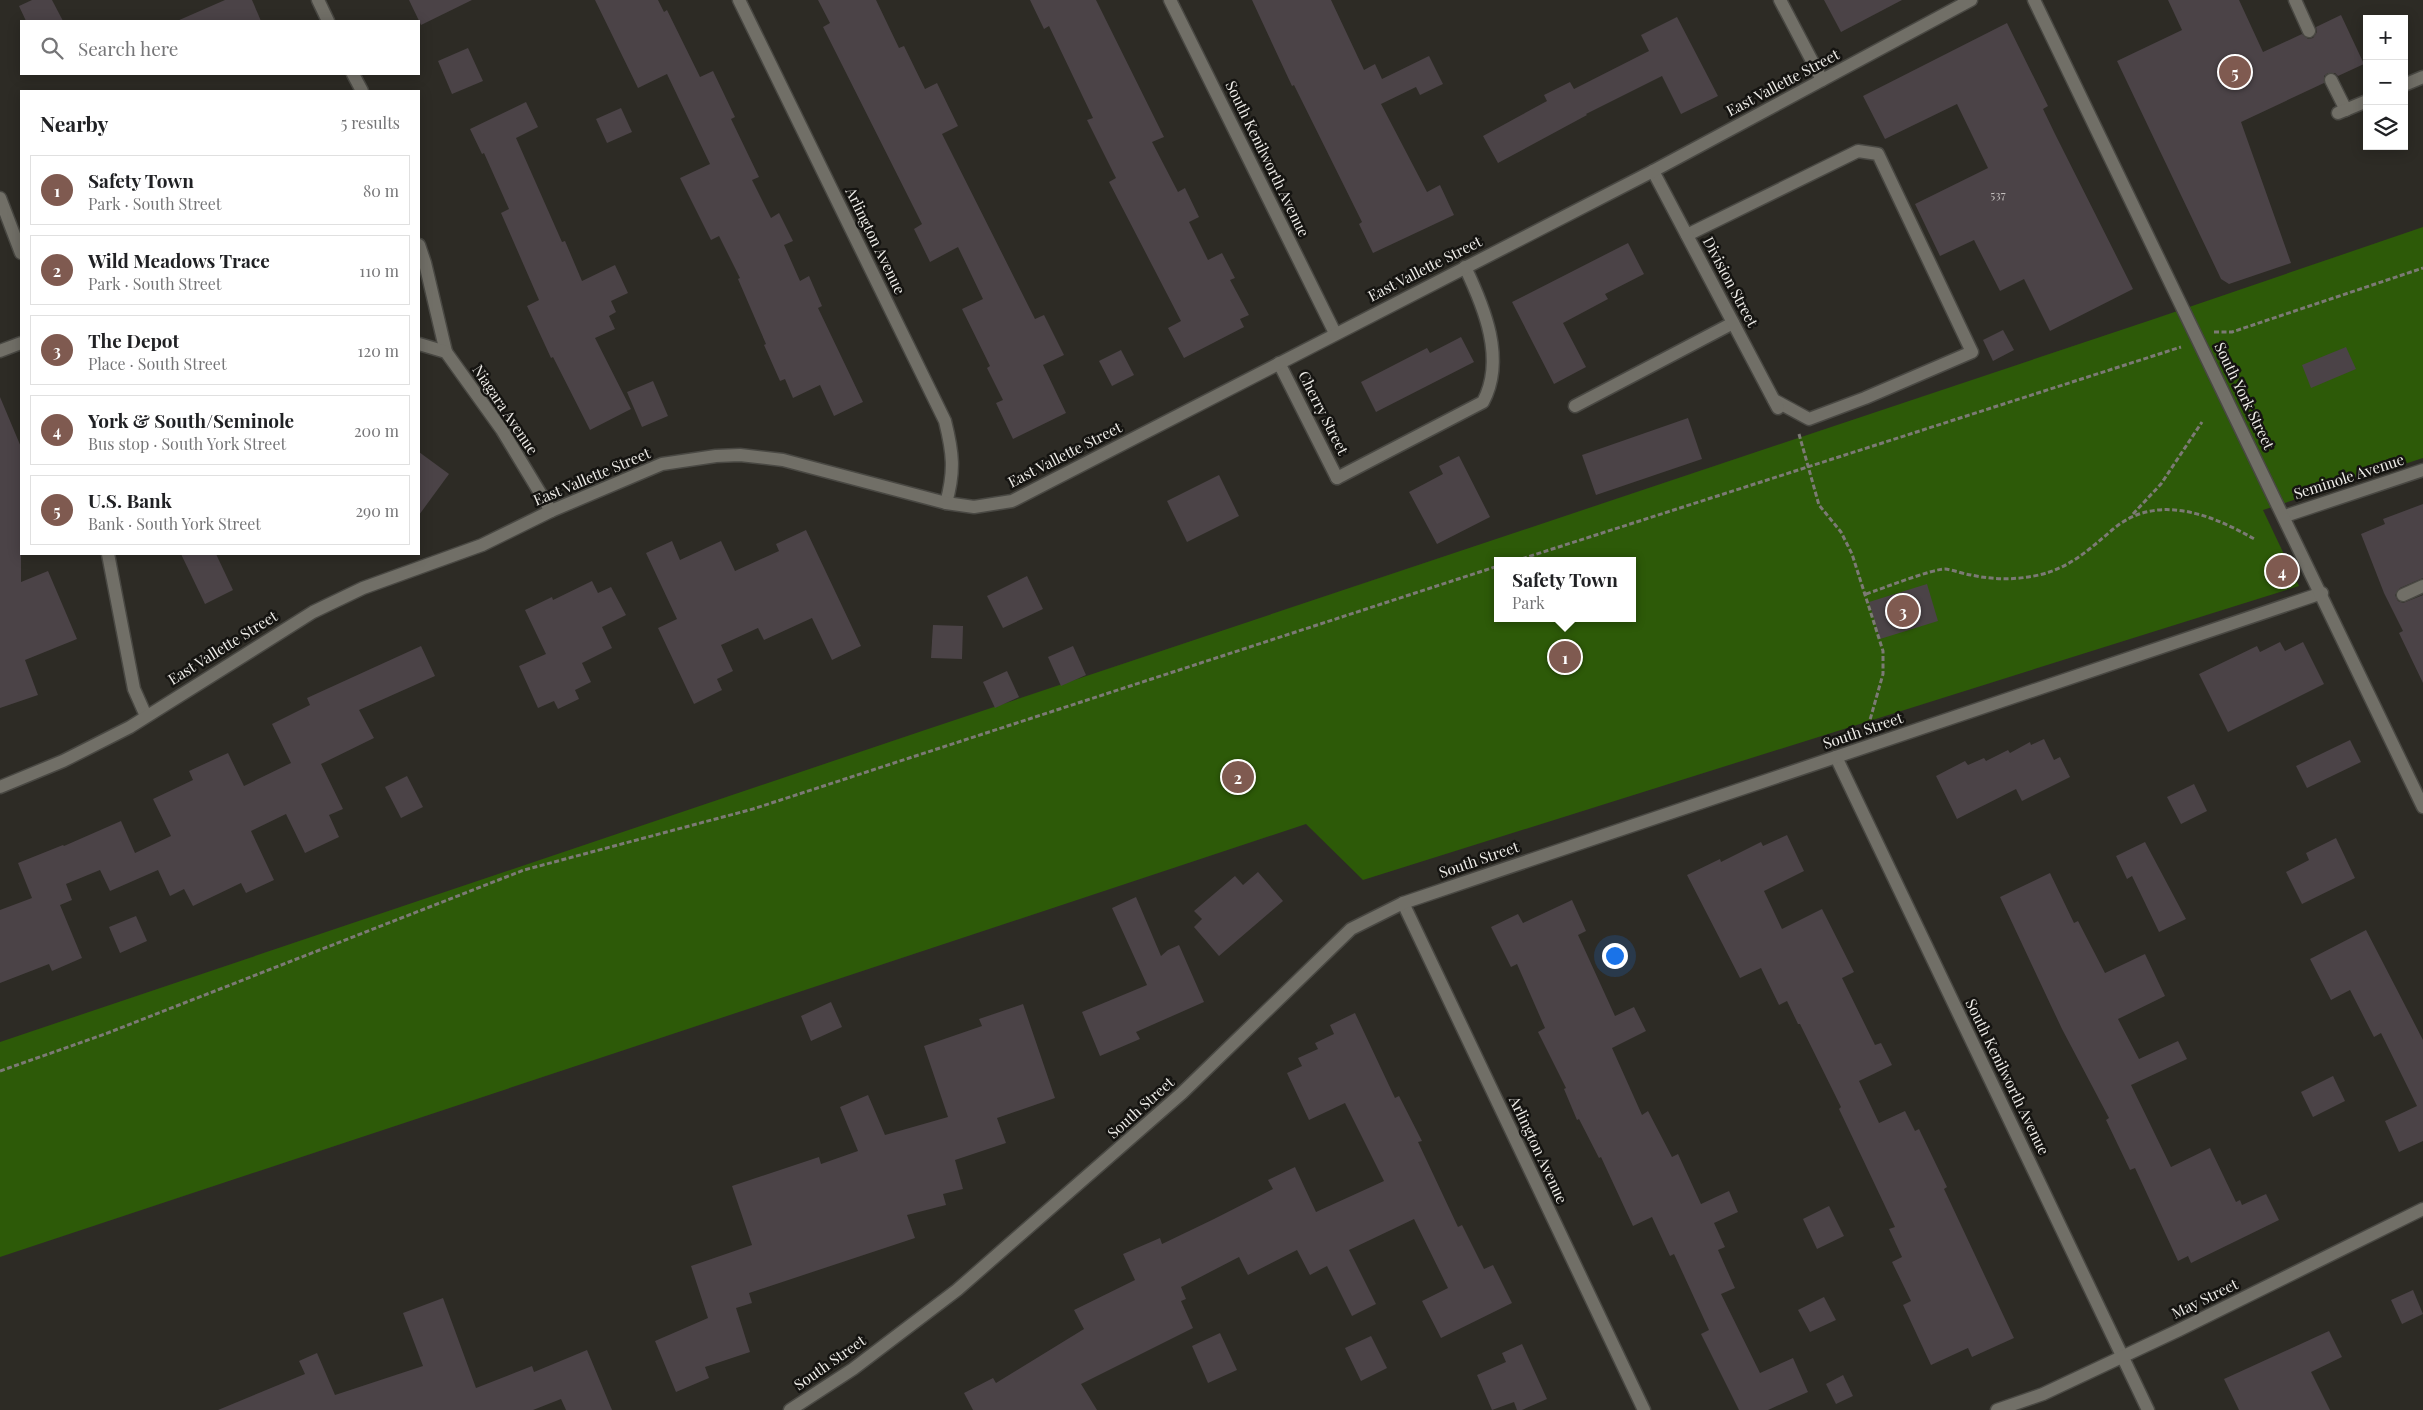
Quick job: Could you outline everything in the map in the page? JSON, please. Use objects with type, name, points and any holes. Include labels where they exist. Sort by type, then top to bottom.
[{"type":"street","points":[[318,0],[328,20]]},
{"type":"street","name":"Arlington Avenue","points":[[739,0],[945,421],[953,451],[953,480],[946,503]]},
{"type":"street","name":"South Kenilworth Avenue","points":[[1170,0],[1335,333]]},
{"type":"street","points":[[1780,0],[1822,80]]},
{"type":"street","name":"East Vallette Street","points":[[0,787],[62,761],[130,727],[313,612],[363,588],[482,545],[551,511],[662,464],[716,456],[740,455],[783,460],[946,503],[974,508],[1012,501],[1335,333],[1653,171],[1971,0]]},
{"type":"street","name":"South York Street","points":[[2034,0],[2285,516],[2423,806]]},
{"type":"street","points":[[2295,0],[2309,31]]},
{"type":"street","points":[[354,75],[361,90]]},
{"type":"street","points":[[2408,83],[2423,77]]},
{"type":"street","points":[[2331,80],[2342,111],[2363,103]]},
{"type":"street","name":"Division Street","points":[[1653,171],[1776,404],[1809,419],[1865,398],[1972,352],[1878,154],[1858,151],[1687,235]]},
{"type":"street","points":[[0,198],[20,250]]},
{"type":"street","points":[[420,248],[446,352],[420,344]]},
{"type":"street","name":"Cherry Street","points":[[1279,363],[1337,478],[1483,402],[1489,391],[1492,351],[1490,327],[1480,298],[1465,267]]},
{"type":"street","points":[[1575,406],[1733,323]]},
{"type":"street","points":[[0,351],[20,343]]},
{"type":"street","name":"Niagara Avenue","points":[[446,352],[502,430],[551,511]]},
{"type":"street","name":"Seminole Avenue","points":[[2285,516],[2423,470]]},
{"type":"street","points":[[108,555],[134,689],[146,716]]},
{"type":"street","points":[[2403,595],[2423,586]]},
{"type":"street","name":"South Street","points":[[790,1410],[853,1369],[957,1290],[1182,1093],[1351,929],[1403,903],[2322,594]]},
{"type":"street","name":"South Kenilworth Avenue","points":[[1836,757],[2148,1410]]},
{"type":"street","name":"Arlington Avenue","points":[[1403,903],[1644,1410]]},
{"type":"street","name":"May Street","points":[[1997,1410],[2044,1394],[2423,1209]]},
{"type":"path","points":[[2215,331],[2232,332],[2423,268]]},
{"type":"path","points":[[1528,557],[2180,347]]},
{"type":"path","points":[[1866,594],[1944,569],[1992,579],[2016,579],[2064,568],[2131,517],[2162,484],[2202,422]]},
{"type":"path","points":[[1807,468],[1819,505],[1841,532],[1852,554],[1883,651],[1883,674],[1877,702],[1860,749]]},
{"type":"path","points":[[2131,517],[2147,510],[2165,509],[2186,512],[2214,520],[2256,540]]},
{"type":"path","points":[[0,1071],[104,1034],[524,870],[753,809],[1494,567]]},
{"type":"green space","points":[[2423,227],[2423,458],[2263,510],[2299,586],[1363,880],[1306,824],[0,1257],[0,1042],[2154,319]]},
{"type":"building","points":[[32,0],[52,0],[62,20],[26,20],[19,6]]},
{"type":"building","points":[[225,0],[252,0],[261,20],[179,20]]},
{"type":"building","points":[[409,0],[472,0],[421,25]]},
{"type":"building","points":[[595,0],[658,0],[664,12],[667,10],[700,77],[713,71],[735,117],[731,119],[759,177],[752,180],[771,218],[779,213],[793,241],[784,245],[800,281],[809,276],[822,306],[818,308],[863,402],[834,416],[820,385],[793,398],[785,379],[780,381],[738,279],[740,278],[719,236],[711,240],[680,178],[710,164],[667,74],[638,88]]},
{"type":"building","points":[[818,0],[876,0],[899,48],[904,46],[925,89],[937,83],[958,126],[942,134],[1035,319],[1044,315],[1064,355],[1043,365],[1066,413],[1013,439],[996,403],[1003,400],[987,368],[990,366],[962,309],[983,299],[958,247],[930,262],[914,229],[922,224],[823,27],[830,23]]},
{"type":"building","points":[[1030,0],[1096,0],[1164,137],[1152,142],[1178,192],[1185,188],[1199,217],[1189,222],[1208,260],[1222,253],[1235,278],[1230,280],[1249,315],[1240,319],[1244,327],[1184,358],[1168,328],[1181,321],[1109,182],[1116,178],[1087,120],[1093,118],[1049,26],[1044,29]]},
{"type":"building","points":[[1252,0],[1331,0],[1364,70],[1375,64],[1382,79],[1429,56],[1443,84],[1420,95],[1416,87],[1381,104],[1427,192],[1440,185],[1454,215],[1373,253],[1359,224],[1362,222],[1294,85],[1292,86]]},
{"type":"building","points":[[1824,0],[1902,0],[1841,32]]},
{"type":"building","points":[[2168,0],[2239,0],[2263,52],[2302,34],[2308,39],[2313,38],[2317,32],[2316,27],[2341,15],[2363,62],[2363,64],[2338,76],[2335,73],[2328,73],[2324,76],[2324,83],[2241,122],[2291,263],[2229,284],[2221,279],[2117,61],[2182,30]]},
{"type":"building","points":[[1677,17],[1718,96],[1681,114],[1662,76],[1586,114],[1498,163],[1483,136],[1547,101],[1544,95],[1570,82],[1574,89],[1649,51],[1641,35]]},
{"type":"building","points":[[2007,23],[2048,106],[2043,109],[2133,289],[2050,331],[2024,279],[2000,291],[1974,240],[1940,256],[1915,204],[1988,168],[1957,104],[1885,139],[1863,96]]},
{"type":"building","points":[[468,48],[483,81],[452,94],[438,61]]},
{"type":"building","points":[[526,102],[538,127],[516,138],[562,242],[565,241],[582,281],[615,265],[628,293],[611,301],[616,312],[609,316],[615,329],[595,338],[631,409],[590,430],[553,357],[551,358],[527,306],[539,300],[501,213],[509,209],[484,153],[482,154],[470,129]]},
{"type":"building","points":[[621,108],[632,132],[607,143],[596,119]]},
{"type":"building","points":[[1628,243],[1644,274],[1605,294],[1608,299],[1563,323],[1586,367],[1554,384],[1512,302]]},
{"type":"building","points":[[2003,330],[2014,350],[1993,361],[1983,340]]},
{"type":"building","points":[[1461,337],[1474,362],[1376,412],[1361,382],[1427,348],[1430,353]]},
{"type":"building","points":[[2346,347],[2356,369],[2311,388],[2302,365]]},
{"type":"building","points":[[1121,350],[1134,375],[1112,386],[1099,361]]},
{"type":"building","points":[[653,381],[668,416],[642,427],[627,392]]},
{"type":"building","points":[[0,397],[20,445],[21,582],[48,571],[77,639],[25,660],[38,695],[0,708]]},
{"type":"building","points":[[1688,418],[1702,459],[1596,495],[1582,455]]},
{"type":"building","points":[[420,453],[449,474],[420,514]]},
{"type":"building","points":[[1459,456],[1490,517],[1437,544],[1409,492],[1443,474],[1439,466]]},
{"type":"building","points":[[1219,475],[1239,516],[1187,542],[1167,501]]},
{"type":"building","points":[[2423,504],[2423,578],[2400,588],[2395,595],[2398,601],[2403,603],[2423,595],[2423,683],[2399,633],[2403,631],[2384,593],[2361,534],[2385,524],[2383,519]]},
{"type":"building","points":[[806,530],[861,646],[832,660],[812,618],[764,640],[758,628],[721,645],[733,671],[717,679],[722,690],[694,704],[658,628],[677,619],[646,553],[672,541],[680,560],[721,541],[735,571],[779,551],[776,544]]},
{"type":"building","points":[[181,555],[216,555],[233,590],[205,604]]},
{"type":"building","points":[[1027,576],[1043,609],[1003,628],[987,596]]},
{"type":"building","points":[[592,581],[598,593],[611,587],[626,615],[602,627],[612,648],[582,663],[591,682],[575,690],[579,699],[558,709],[554,701],[538,708],[519,666],[546,654],[525,610],[552,597],[553,600]]},
{"type":"building","points":[[1927,584],[1938,621],[1880,639],[1869,602]]},
{"type":"building","points":[[933,625],[963,626],[962,659],[931,658]]},
{"type":"building","points":[[2280,642],[2285,651],[2303,642],[2324,684],[2228,732],[2199,674],[2257,646],[2260,652]]},
{"type":"building","points":[[421,646],[435,676],[359,710],[374,738],[321,764],[343,809],[329,815],[339,837],[305,853],[286,814],[251,831],[274,880],[246,893],[241,883],[193,906],[184,889],[170,896],[158,870],[110,891],[100,870],[66,884],[72,900],[60,905],[82,958],[52,971],[49,964],[0,983],[0,910],[32,898],[18,863],[64,846],[121,821],[135,853],[171,836],[153,799],[193,780],[189,771],[228,753],[244,786],[291,763],[272,724],[310,705],[307,698]]},
{"type":"building","points":[[1073,646],[1086,675],[1061,686],[1048,657]]},
{"type":"building","points":[[1007,671],[1019,697],[995,708],[983,682]]},
{"type":"building","points":[[2044,739],[2054,760],[2060,757],[2070,777],[2022,801],[2016,789],[1957,819],[1936,776],[1965,761],[1968,765],[1984,758],[1986,761],[2008,750],[2010,753],[2030,742],[2031,745]]},
{"type":"building","points":[[2350,740],[2361,762],[2307,788],[2296,766]]},
{"type":"building","points":[[407,776],[423,807],[401,818],[385,787]]},
{"type":"building","points":[[2194,784],[2207,811],[2181,824],[2167,797]]},
{"type":"building","points":[[1787,835],[1804,871],[1764,891],[1782,929],[1822,909],[1854,972],[1842,978],[1875,1045],[1881,1043],[1892,1065],[1859,1081],[1879,1123],[1905,1111],[1915,1131],[1919,1129],[1947,1187],[1944,1189],[2014,1338],[1972,1357],[1968,1348],[1931,1365],[1903,1305],[1911,1301],[1892,1262],[1902,1257],[1889,1229],[1895,1227],[1839,1109],[1841,1107],[1800,1024],[1798,1024],[1787,1001],[1779,1005],[1761,968],[1740,978],[1687,875],[1720,859],[1721,862],[1761,842],[1763,846]]},
{"type":"building","points":[[2336,838],[2355,878],[2302,904],[2286,872],[2309,860],[2306,853]]},
{"type":"building","points":[[2145,842],[2186,919],[2159,932],[2132,876],[2127,879],[2116,856]]},
{"type":"building","points":[[1258,872],[1283,901],[1219,956],[1194,927],[1202,919],[1194,911],[1235,876],[1243,885]]},
{"type":"building","points":[[2050,873],[2074,923],[2078,921],[2105,973],[2145,954],[2165,996],[2118,1019],[2139,1059],[2178,1041],[2187,1059],[2131,1085],[2171,1167],[2210,1148],[2236,1202],[2240,1200],[2242,1205],[2266,1194],[2279,1220],[2191,1263],[2188,1256],[2178,1261],[2135,1168],[2130,1170],[2106,1120],[2109,1118],[2062,1029],[2000,897]]},
{"type":"building","points":[[1136,897],[1161,956],[1179,945],[1204,1002],[1136,1032],[1140,1039],[1100,1056],[1082,1012],[1147,985],[1112,908]]},
{"type":"building","points":[[1572,900],[1586,931],[1578,935],[1615,1016],[1634,1007],[1646,1031],[1612,1048],[1642,1115],[1648,1111],[1672,1157],[1678,1154],[1701,1204],[1729,1191],[1738,1212],[1714,1223],[1725,1247],[1718,1250],[1735,1288],[1721,1294],[1760,1373],[1793,1358],[1808,1392],[1768,1410],[1739,1410],[1701,1334],[1709,1330],[1674,1254],[1670,1256],[1652,1217],[1633,1226],[1601,1157],[1599,1158],[1579,1119],[1577,1120],[1564,1089],[1566,1088],[1538,1032],[1545,1028],[1517,964],[1511,967],[1491,927],[1518,914],[1523,923]]},
{"type":"building","points":[[136,916],[147,941],[120,953],[109,927]]},
{"type":"building","points":[[2366,930],[2423,1040],[2423,1141],[2399,1152],[2385,1121],[2417,1106],[2381,1033],[2374,1037],[2350,990],[2331,1000],[2310,959]]},
{"type":"building","points":[[831,1002],[842,1027],[811,1041],[801,1016]]},
{"type":"building","points":[[1023,1004],[1055,1098],[997,1118],[1006,1143],[955,1160],[963,1189],[943,1194],[946,1205],[907,1215],[915,1238],[749,1293],[752,1303],[736,1308],[750,1352],[705,1367],[709,1378],[676,1392],[655,1341],[708,1318],[691,1266],[752,1245],[732,1186],[819,1157],[821,1164],[858,1151],[840,1107],[868,1095],[885,1135],[948,1117],[924,1046],[982,1026],[979,1019]]},
{"type":"building","points":[[1355,1013],[1395,1098],[1399,1096],[1422,1141],[1418,1142],[1458,1227],[1462,1225],[1484,1269],[1493,1265],[1512,1303],[1441,1338],[1422,1301],[1448,1288],[1414,1219],[1349,1250],[1376,1304],[1352,1316],[1327,1266],[1310,1275],[1297,1250],[1248,1275],[1239,1257],[1181,1287],[1186,1299],[1181,1301],[1193,1328],[1081,1384],[1097,1410],[973,1410],[964,1393],[993,1378],[996,1383],[1084,1329],[1074,1310],[1135,1280],[1123,1254],[1160,1238],[1162,1244],[1214,1219],[1273,1189],[1268,1180],[1295,1167],[1316,1212],[1384,1181],[1345,1103],[1309,1120],[1287,1073],[1302,1066],[1298,1058],[1318,1049],[1315,1043],[1334,1034],[1330,1025]]},
{"type":"building","points":[[2333,1076],[2345,1101],[2313,1117],[2301,1092]]},
{"type":"building","points":[[1829,1206],[1844,1236],[1817,1249],[1803,1219]]},
{"type":"building","points":[[2413,1290],[2423,1314],[2402,1324],[2391,1300]]},
{"type":"building","points":[[1824,1297],[1836,1320],[1810,1332],[1798,1310]]},
{"type":"building","points":[[443,1298],[476,1388],[532,1366],[534,1372],[587,1350],[612,1410],[566,1410],[561,1399],[533,1410],[218,1410],[305,1374],[299,1361],[317,1353],[335,1395],[423,1366],[403,1313]]},
{"type":"building","points":[[2329,1331],[2342,1357],[2311,1372],[2330,1410],[2239,1410],[2224,1379]]},
{"type":"building","points":[[1220,1333],[1237,1370],[1208,1383],[1192,1346]]},
{"type":"building","points":[[1371,1336],[1387,1368],[1361,1381],[1345,1348]]},
{"type":"building","points":[[1522,1344],[1547,1399],[1522,1410],[1517,1410],[1514,1402],[1492,1410],[1477,1375],[1506,1362],[1502,1353]]},
{"type":"building","points":[[1843,1375],[1853,1396],[1836,1404],[1826,1384]]},
{"type":"place","name":"U.S. Bank","points":[[2235,72]]},
{"type":"place","name":"York & South/Seminole","points":[[2282,571]]},
{"type":"place","name":"The Depot","points":[[1903,611]]},
{"type":"place","name":"Safety Town","points":[[1565,657]]},
{"type":"place","name":"Wild Meadows Trace","points":[[1238,777]]}]
